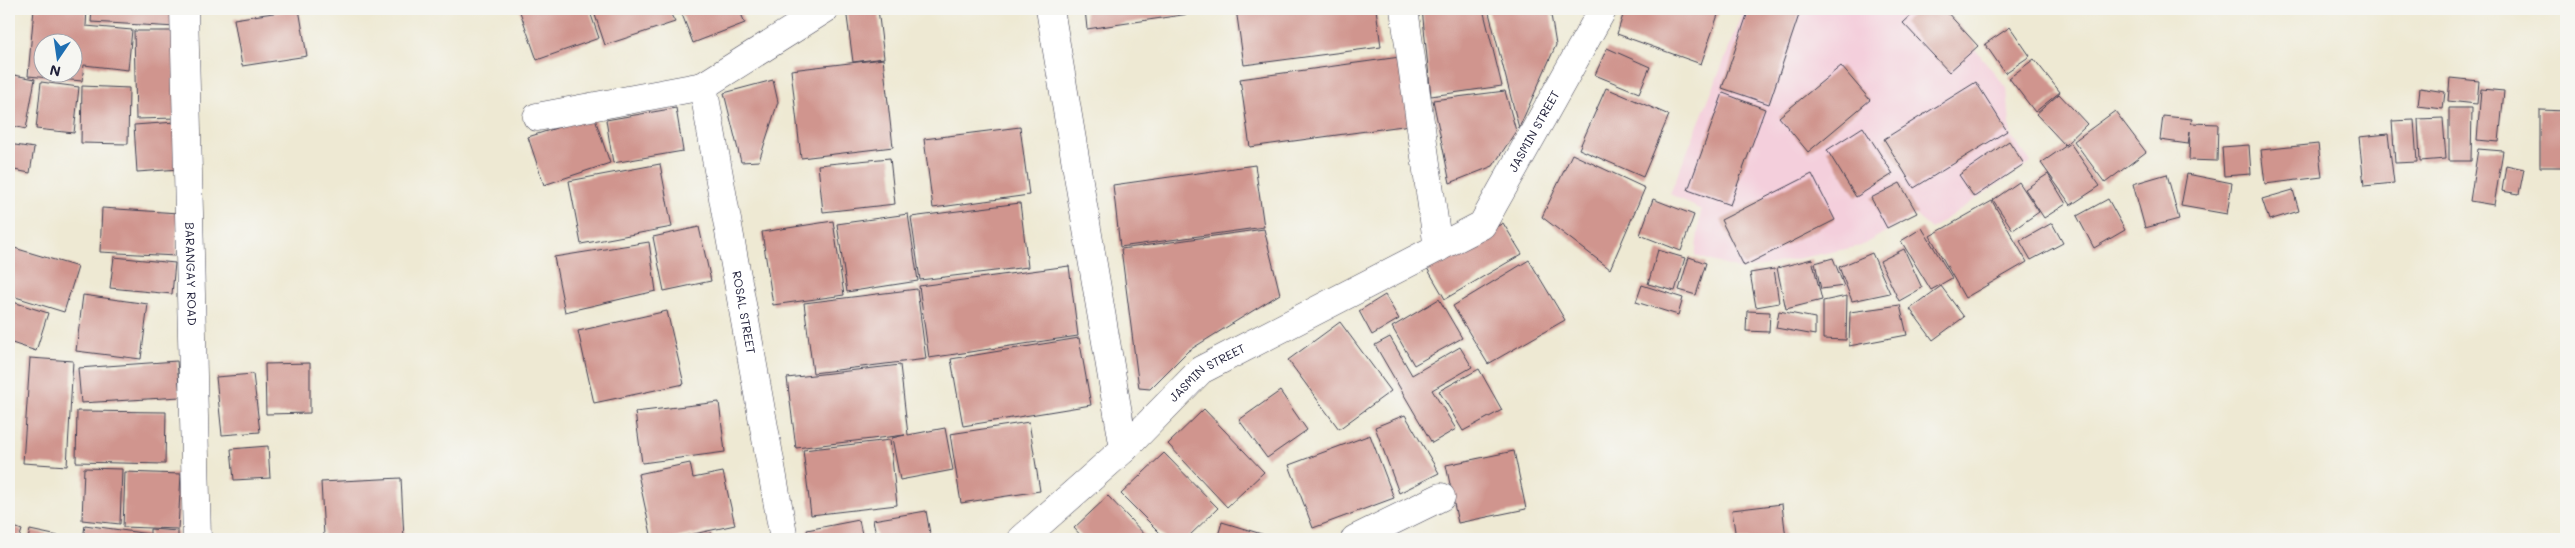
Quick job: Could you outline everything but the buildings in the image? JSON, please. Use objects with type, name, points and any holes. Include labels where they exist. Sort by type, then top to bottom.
[{"type":"street","name":"BARANGAY ROAD","points":[[184,9],[197,539]]},
{"type":"street","points":[[537,117],[703,86],[825,9]]},
{"type":"street","points":[[1050,9],[1124,449]]},
{"type":"street","points":[[1404,9],[1438,248]]},
{"type":"street","name":"JASMIN STREET","points":[[1022,539],[1124,449],[1201,370],[1482,225],[1603,9]]},
{"type":"street","name":"ROSAL STREET","points":[[703,86],[784,539]]},
{"type":"street","points":[[1355,539],[1441,497]]},
{"type":"shaded area","points":[[1745,9],[1942,9],[2007,88],[2011,136],[2031,162],[1931,229],[1915,215],[1861,246],[1742,270],[1695,256],[1701,210],[1670,194]]}]
